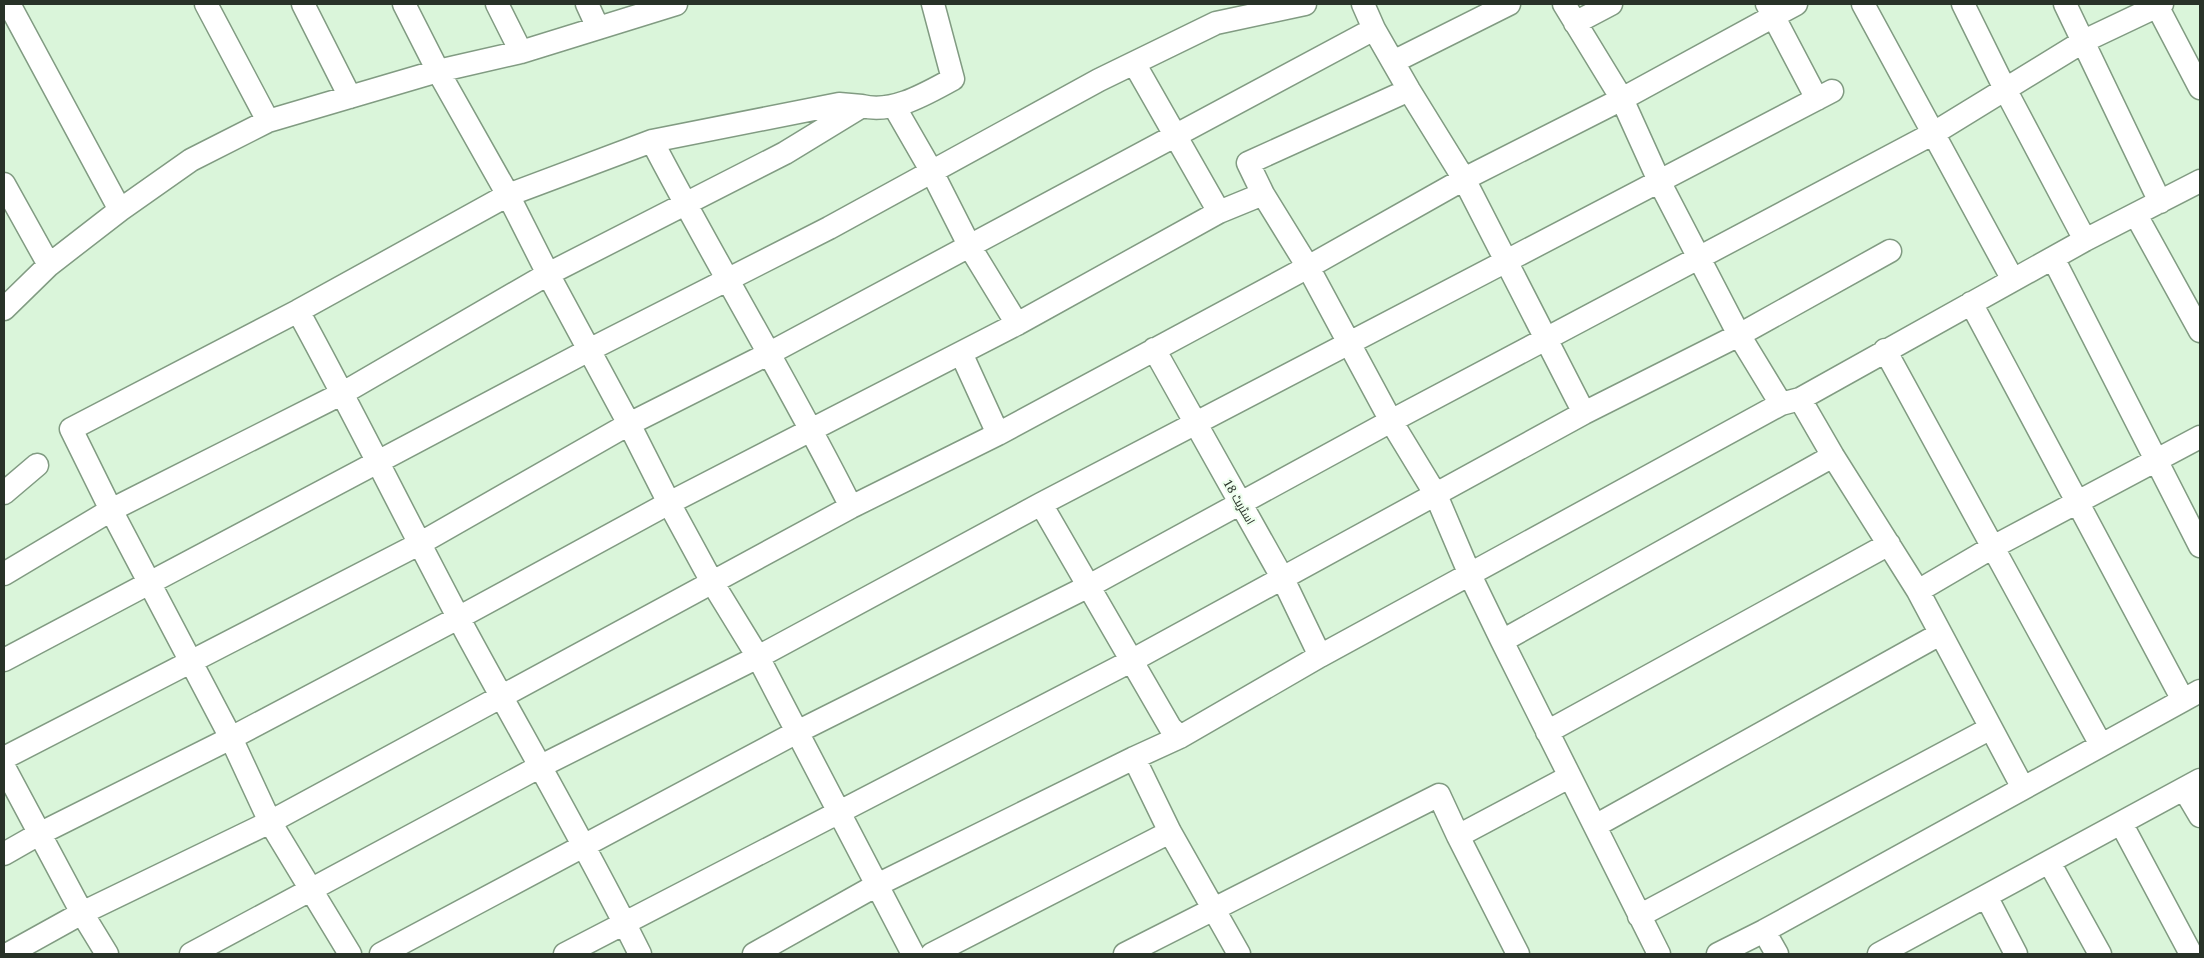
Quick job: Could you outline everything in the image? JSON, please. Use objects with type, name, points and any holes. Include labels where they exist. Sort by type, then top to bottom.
[{"type":"street","points":[[206,4],[268,120]]},
{"type":"street","points":[[303,4],[350,97]]},
{"type":"street","points":[[404,4],[438,71],[508,195],[548,274],[629,424],[668,503],[712,582],[758,657],[913,954]]},
{"type":"street","points":[[497,4],[521,52]]},
{"type":"street","points":[[587,4],[598,28]]},
{"type":"street","points":[[4,309],[49,265],[120,210],[192,160],[268,120],[438,71],[521,52],[676,4]]},
{"type":"street","points":[[350,954],[310,891],[270,822],[231,738],[151,582],[111,510],[71,429],[298,310],[508,195],[652,141],[839,104],[874,109],[894,106],[930,92],[953,79],[933,4]]},
{"type":"street","points":[[4,660],[589,350],[829,228],[1134,63],[1216,22],[1305,4]]},
{"type":"street","points":[[1363,4],[1374,29],[1409,90],[1464,179],[1584,413]]},
{"type":"street","points":[[1393,62],[1509,4]]},
{"type":"street","points":[[1611,4],[1570,13],[1622,99],[1660,183],[1740,335],[1833,456],[1889,544],[1918,591],[2023,788]]},
{"type":"street","points":[[8,954],[82,913],[270,822],[851,507],[998,434],[1308,267],[1464,179],[1622,99],[1771,10],[1796,4]]},
{"type":"street","points":[[1863,4],[2013,280]]},
{"type":"street","points":[[1964,4],[2005,89],[2084,240]]},
{"type":"street","points":[[2065,4],[2084,40],[2160,202]]},
{"type":"street","points":[[381,954],[797,732],[1089,586],[1698,256],[1934,133],[2084,40],[2158,5],[2200,88]]},
{"type":"street","points":[[14,9],[120,210]]},
{"type":"street","points":[[191,954],[539,767],[758,657],[1041,504],[1660,183],[1825,95],[1771,10]]},
{"type":"street","points":[[4,758],[419,544],[629,424],[768,354],[970,247],[1374,29]]},
{"type":"street","points":[[1134,63],[1218,212]]},
{"type":"street","points":[[1409,90],[1248,163],[1263,194],[1308,267],[1391,421],[1436,495],[1470,575],[1502,641],[1659,954]]},
{"type":"street","points":[[4,574],[111,510],[343,393],[548,274],[785,153],[862,106]]},
{"type":"street","points":[[894,106],[932,172],[970,247],[1017,324]]},
{"type":"street","points":[[652,141],[685,205],[812,430],[851,507]]},
{"type":"street","points":[[754,954],[877,885],[1180,736],[1320,656],[1791,402],[2084,240],[2200,181]]},
{"type":"street","points":[[4,184],[49,265]]},
{"type":"street","points":[[4,854],[39,834],[231,738],[458,618],[668,503],[1017,324],[1218,212],[1263,194]]},
{"type":"street","points":[[2136,215],[2200,331]]},
{"type":"street","points":[[565,954],[1131,661],[1584,413],[1740,335],[1890,251]]},
{"type":"street","points":[[2053,258],[2200,546]]},
{"type":"street","points":[[1718,954],[1764,931],[2192,696],[2077,502],[1971,303]]},
{"type":"street","points":[[298,310],[343,393],[458,618],[539,767],[585,846],[640,954]]},
{"type":"street","name":"اسٹریٹ 18","points":[[1154,349],[1194,424],[1283,579],[1320,656]]},
{"type":"street","points":[[1885,350],[2101,745]]},
{"type":"street","points":[[960,353],[998,434]]},
{"type":"street","points":[[1918,591],[1993,547],[2200,437]]},
{"type":"street","points":[[1502,641],[1833,456]]},
{"type":"street","points":[[4,493],[37,465]]},
{"type":"street","points":[[1041,504],[1131,661],[1170,726],[1180,736]]},
{"type":"street","points":[[1547,732],[1889,544]]},
{"type":"street","points":[[1595,826],[1940,634]]},
{"type":"street","points":[[1639,916],[1991,728]]},
{"type":"street","points":[[1134,758],[1170,832],[1240,954]]},
{"type":"street","points":[[4,768],[82,913],[107,954]]},
{"type":"street","points":[[1458,836],[1569,777]]},
{"type":"street","points":[[1879,954],[2192,784],[2200,816]]},
{"type":"street","points":[[1125,954],[1439,795],[1518,954]]},
{"type":"street","points":[[2120,823],[2190,954]]},
{"type":"street","points":[[932,954],[1170,832]]},
{"type":"street","points":[[2049,862],[2100,954]]},
{"type":"street","points":[[1986,896],[2016,954]]},
{"type":"street","points":[[1764,931],[1777,954]]}]
